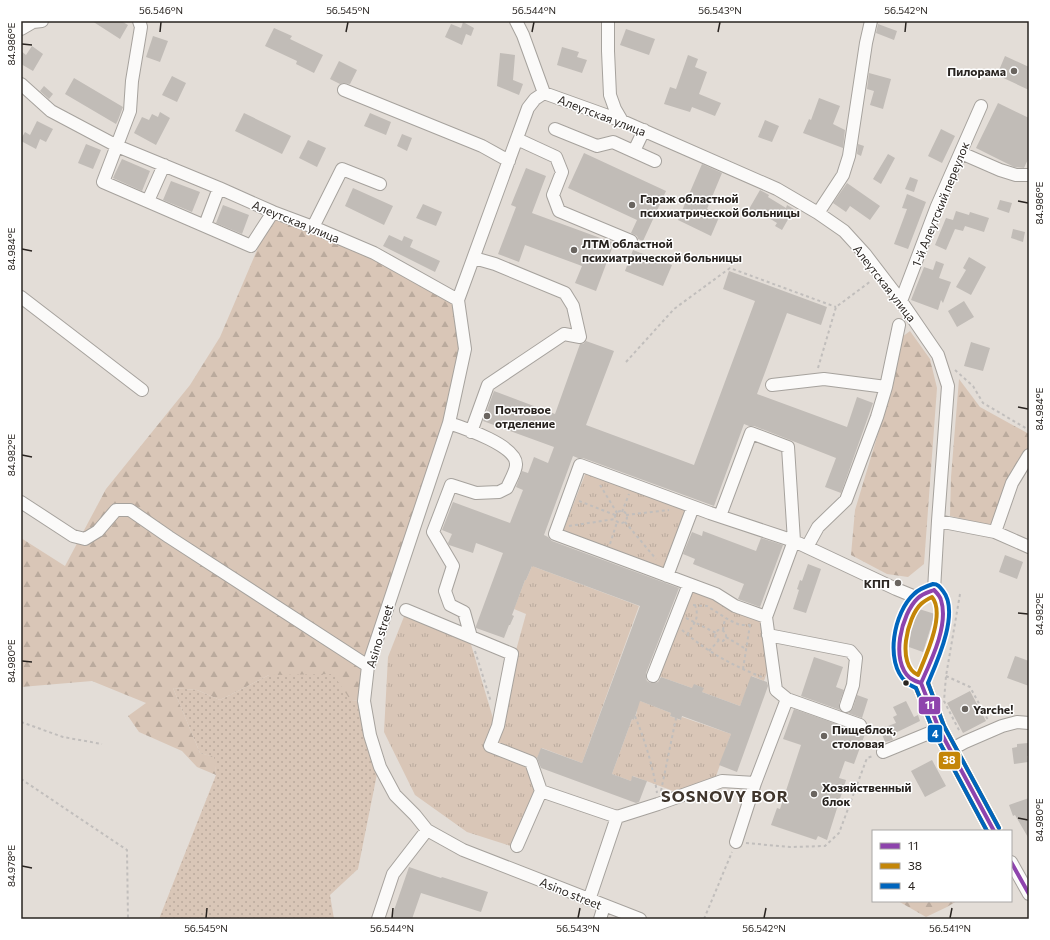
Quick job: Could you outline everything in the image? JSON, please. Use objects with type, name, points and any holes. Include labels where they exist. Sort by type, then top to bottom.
[{"type":"street","points":[[21,29],[33,22],[42,21]]},
{"type":"street","points":[[139,21],[141,27],[132,81],[130,111],[103,182],[251,246],[273,212]]},
{"type":"street","points":[[516,21],[523,35],[544,93]]},
{"type":"street","points":[[608,21],[610,95],[615,109],[622,120]]},
{"type":"street","points":[[818,213],[843,175],[849,156],[866,43],[871,21]]},
{"type":"street","name":"Алеутская улица","points":[[21,84],[51,111],[117,146],[374,253],[458,300],[528,108],[534,99],[544,93],[622,120],[777,189],[818,213],[844,231],[866,254],[901,301],[938,355],[948,386],[934,590]]},
{"type":"street","points":[[344,90],[482,146],[509,161]]},
{"type":"street","name":"1-й Алеутский переулок","points":[[901,301],[937,206],[981,106]]},
{"type":"street","points":[[555,129],[597,146],[613,142],[655,161]]},
{"type":"street","points":[[634,151],[644,130]]},
{"type":"street","points":[[517,139],[556,157],[562,172],[553,195],[559,211],[631,241]]},
{"type":"street","points":[[961,153],[1000,170],[1016,175],[1029,175]]},
{"type":"street","points":[[148,201],[164,165]]},
{"type":"street","points":[[313,227],[342,169],[380,184]]},
{"type":"street","points":[[205,225],[219,188]]},
{"type":"street","points":[[471,432],[488,385],[564,334],[580,337],[573,306],[565,293],[495,264],[474,258]]},
{"type":"street","points":[[21,297],[142,390]]},
{"type":"street","name":"Asino street","points":[[458,300],[465,349],[449,423],[368,666],[364,701],[370,735],[380,767],[395,795],[415,815],[427,830],[463,850],[640,919]]},
{"type":"street","points":[[807,547],[818,527],[846,500],[877,417],[886,387],[899,325]]},
{"type":"street","points":[[772,385],[824,379],[886,387]]},
{"type":"street","points":[[430,478],[476,493],[499,492],[507,488],[516,465],[514,456],[496,442],[449,423]]},
{"type":"street","points":[[720,516],[751,432],[788,447],[794,541],[767,626],[776,690],[787,699],[860,725]]},
{"type":"street","points":[[995,532],[1012,483],[1029,455]]},
{"type":"street","points":[[846,706],[853,685],[856,658],[850,651],[767,626],[716,594],[688,584],[667,574],[554,534],[580,465],[693,507],[794,541],[918,598]]},
{"type":"street","points":[[433,532],[450,484]]},
{"type":"street","points":[[21,502],[73,536],[85,539],[98,531],[116,510],[130,510],[169,537],[368,666]]},
{"type":"street","points":[[667,574],[693,507]]},
{"type":"street","points":[[938,521],[995,532],[1029,547]]},
{"type":"street","points":[[415,525],[433,532],[453,566],[445,591],[450,605],[464,612],[471,637]]},
{"type":"street","points":[[653,676],[688,584]]},
{"type":"street","points":[[921,684],[935,652],[941,628],[943,612],[941,599],[934,590],[918,598],[911,606],[902,631],[899,646],[900,658],[910,678],[921,684],[939,729],[993,830]]},
{"type":"street","points":[[406,610],[512,654],[498,726],[490,746],[531,762],[541,791],[517,846]]},
{"type":"street","points":[[736,842],[755,783],[787,699]]},
{"type":"street","points":[[950,750],[1002,726],[1017,722],[1029,723]]},
{"type":"street","points":[[883,752],[939,729]]},
{"type":"street","points":[[541,791],[617,818],[722,781],[755,783]]},
{"type":"street","points":[[589,900],[617,818]]},
{"type":"street","points":[[378,919],[393,874],[427,830]]},
{"type":"street","points":[[1012,864],[1029,894]]},
{"type":"street","points":[[600,919],[604,906]]},
{"type":"path","points":[[626,362],[674,309],[730,268],[836,307]]},
{"type":"path","points":[[814,380],[836,307],[880,274]]},
{"type":"path","points":[[938,355],[973,386],[984,403],[1029,430]]},
{"type":"path","points":[[590,468],[616,514],[615,519]]},
{"type":"path","points":[[568,498],[616,514],[622,512],[630,492]]},
{"type":"path","points":[[622,512],[626,515],[671,510]]},
{"type":"path","points":[[625,522],[627,518],[626,515]]},
{"type":"path","points":[[557,528],[615,519]]},
{"type":"path","points":[[615,519],[621,523],[625,522]]},
{"type":"path","points":[[607,554],[618,522]]},
{"type":"path","points":[[625,522],[667,574]]},
{"type":"path","points":[[960,594],[946,676],[944,701],[965,742]]},
{"type":"path","points":[[677,613],[695,605],[707,606],[725,618],[740,625],[767,626]]},
{"type":"path","points":[[687,635],[695,622],[698,613],[695,605]]},
{"type":"path","points":[[677,613],[716,633]]},
{"type":"path","points":[[677,613],[687,635],[709,651],[743,669],[775,682]]},
{"type":"path","points":[[725,618],[724,630],[726,637],[746,649]]},
{"type":"path","points":[[743,669],[750,625]]},
{"type":"path","points":[[716,633],[718,630],[724,630]]},
{"type":"path","points":[[716,633],[715,637],[719,640]]},
{"type":"path","points":[[471,637],[491,704]]},
{"type":"path","points":[[709,651],[719,640],[722,641],[726,637]]},
{"type":"path","points":[[946,676],[970,687],[993,730]]},
{"type":"path","points":[[635,716],[645,742],[654,774],[658,804]]},
{"type":"path","points":[[658,804],[676,718]]},
{"type":"path","points":[[21,722],[63,737],[102,744]]},
{"type":"path","points":[[704,919],[736,842],[790,847],[825,846],[839,833],[867,758],[883,752]]},
{"type":"path","points":[[21,779],[127,850],[128,919]]},
{"type":"green space","points":[[272,215],[373,255],[455,302],[460,349],[443,421],[365,665],[360,700],[351,701],[269,675],[220,700],[197,690],[173,688],[200,753],[215,757],[216,775],[197,767],[182,751],[139,732],[128,716],[146,703],[92,681],[21,687],[21,538],[65,566],[106,489],[190,385],[220,337]]},
{"type":"green space","points":[[910,331],[930,359],[937,388],[924,564],[908,577],[887,574],[851,555],[855,510],[893,384],[902,337]]},
{"type":"green space","points":[[959,379],[980,407],[1029,434],[1029,447],[1011,473],[994,526],[950,516],[951,477]]},
{"type":"green space","points":[[586,472],[686,510],[664,569],[563,531]]},
{"type":"green space","points":[[532,566],[639,606],[582,763],[542,748],[537,758],[495,744],[515,654],[526,614],[514,609]]},
{"type":"green space","points":[[691,590],[713,598],[764,622],[767,672],[764,681],[752,676],[740,706],[702,692],[703,688],[692,688],[658,676]]},
{"type":"green space","points":[[405,614],[470,641],[495,725],[486,748],[529,764],[538,789],[514,847],[467,832],[415,795],[384,732],[388,657]]},
{"type":"green space","points":[[333,674],[351,701],[360,700],[378,769],[358,869],[330,895],[334,919],[159,919],[216,775],[214,757],[200,753],[173,688],[197,690],[220,700],[269,675]]},
{"type":"green space","points":[[630,697],[671,713],[670,716],[680,720],[682,717],[731,734],[715,779],[676,792],[633,776],[631,781],[612,774],[632,719],[634,720],[637,712]]},
{"type":"green space","points":[[900,902],[955,902],[947,907],[926,917]]},
{"type":"building","points":[[92,21],[121,21],[128,25],[120,39]]},
{"type":"building","points":[[463,22],[474,28],[471,36],[466,34],[462,45],[445,37],[451,24],[461,28]]},
{"type":"building","points":[[878,24],[897,31],[894,40],[876,33]]},
{"type":"building","points":[[274,28],[292,36],[290,39],[323,55],[314,73],[296,64],[297,61],[265,46]]},
{"type":"building","points":[[626,29],[655,39],[649,55],[620,45]]},
{"type":"building","points":[[153,36],[168,41],[160,62],[146,57]]},
{"type":"building","points":[[32,46],[43,54],[33,71],[21,64],[21,51],[26,55]]},
{"type":"building","points":[[562,47],[579,52],[577,57],[587,60],[582,73],[557,65]]},
{"type":"building","points":[[500,53],[515,55],[513,80],[523,84],[519,95],[497,86]]},
{"type":"building","points":[[688,55],[698,59],[695,67],[707,72],[699,94],[721,103],[715,116],[692,107],[690,112],[664,104],[670,87],[676,89]]},
{"type":"building","name":"Пилорама","points":[[1005,56],[1029,67],[1029,90],[997,75]]},
{"type":"building","points":[[339,61],[357,70],[350,84],[340,84],[330,79]]},
{"type":"building","points":[[869,73],[891,79],[883,109],[870,105],[874,91],[867,89]]},
{"type":"building","points":[[172,76],[186,83],[177,102],[162,95]]},
{"type":"building","points":[[74,78],[123,107],[116,124],[65,94]]},
{"type":"building","points":[[44,86],[53,94],[49,99],[40,91]]},
{"type":"building","points":[[819,98],[840,106],[833,124],[845,130],[843,148],[803,133],[809,119],[811,120]]},
{"type":"building","points":[[998,103],[1029,118],[1029,157],[1024,168],[1014,167],[976,148]]},
{"type":"building","points":[[160,112],[170,118],[156,145],[134,133],[142,117],[149,120],[152,114],[158,117]]},
{"type":"building","points":[[244,113],[291,136],[282,154],[235,131]]},
{"type":"building","points":[[370,113],[391,122],[386,135],[364,126]]},
{"type":"building","points":[[765,120],[779,126],[772,142],[758,137]]},
{"type":"building","points":[[37,121],[53,129],[46,142],[40,139],[36,149],[21,141],[21,139],[25,132],[30,135]]},
{"type":"building","points":[[941,129],[955,136],[942,163],[928,156]]},
{"type":"building","points":[[402,134],[412,138],[407,151],[397,146]]},
{"type":"building","points":[[308,140],[326,148],[317,167],[299,158]]},
{"type":"building","points":[[86,144],[101,150],[93,169],[78,163]]},
{"type":"building","points":[[858,144],[864,146],[861,156],[857,154]]},
{"type":"building","name":"Гараж областной психиатрической больницы","points":[[584,153],[666,191],[643,241],[631,233],[637,220],[568,188]]},
{"type":"building","points":[[888,154],[895,158],[881,184],[873,179]]},
{"type":"building","points":[[122,159],[150,171],[142,191],[113,178]]},
{"type":"building","points":[[702,164],[722,173],[707,209],[720,215],[711,236],[678,220]]},
{"type":"building","name":"ЛТМ областной психиатрической больницы","points":[[526,168],[546,176],[532,213],[614,243],[596,291],[575,283],[582,266],[525,245],[519,262],[498,254],[516,207],[511,205]]},
{"type":"building","points":[[910,177],[918,180],[914,192],[905,189]]},
{"type":"building","points":[[171,181],[200,192],[192,212],[163,200]]},
{"type":"building","points":[[847,183],[880,206],[870,220],[850,206],[846,212],[833,203]]},
{"type":"building","points":[[353,188],[393,206],[384,225],[345,206]]},
{"type":"building","points":[[760,190],[769,195],[768,197],[786,208],[787,205],[794,209],[782,230],[775,226],[777,223],[759,212],[757,214],[749,209]]},
{"type":"building","points":[[907,194],[926,202],[908,249],[894,244],[907,209],[902,208]]},
{"type":"building","points":[[1000,200],[1012,203],[1009,213],[997,209]]},
{"type":"building","points":[[423,204],[442,212],[436,226],[416,218]]},
{"type":"building","points":[[223,205],[249,215],[242,234],[216,223]]},
{"type":"building","points":[[956,211],[969,215],[970,212],[989,218],[984,232],[965,226],[963,231],[955,229],[946,250],[935,245],[946,218],[953,220]]},
{"type":"building","points":[[1013,229],[1025,232],[1023,242],[1011,238]]},
{"type":"building","points":[[389,235],[402,241],[404,236],[413,240],[410,247],[440,261],[435,272],[383,246]]},
{"type":"building","points":[[633,250],[672,265],[663,286],[625,271]]},
{"type":"building","points":[[969,257],[986,267],[971,295],[956,287],[966,270],[963,268]]},
{"type":"building","points":[[936,261],[944,264],[939,278],[951,282],[943,303],[941,300],[938,310],[911,300],[924,267],[933,270]]},
{"type":"building","points":[[729,271],[827,307],[821,325],[787,313],[757,394],[847,427],[857,397],[873,403],[841,493],[825,487],[836,458],[754,426],[744,424],[714,506],[583,458],[573,456],[544,535],[552,541],[679,588],[646,673],[647,681],[651,683],[658,682],[661,677],[692,688],[694,684],[704,688],[702,692],[740,706],[751,676],[767,682],[768,686],[737,772],[719,765],[731,734],[682,716],[681,720],[670,716],[671,713],[640,701],[634,720],[632,719],[612,774],[631,781],[632,776],[647,781],[639,802],[636,803],[541,768],[537,758],[541,748],[582,763],[640,606],[532,566],[525,580],[512,615],[514,616],[504,638],[476,628],[503,553],[476,543],[473,553],[449,545],[448,543],[452,534],[442,530],[453,502],[510,523],[523,490],[516,487],[522,471],[528,473],[534,457],[548,463],[554,447],[483,421],[494,391],[555,414],[580,344],[583,344],[586,341],[614,351],[586,425],[694,465],[755,301],[723,289]]},
{"type":"building","points":[[964,301],[974,317],[957,327],[948,311]]},
{"type":"building","points":[[971,342],[990,348],[983,371],[964,366]]},
{"type":"building","points":[[703,531],[756,551],[761,538],[783,545],[760,607],[738,599],[744,584],[693,564],[695,559],[683,554],[692,532],[702,536]]},
{"type":"building","points":[[1005,555],[1023,562],[1017,579],[999,572]]},
{"type":"building","points":[[808,564],[821,569],[806,613],[793,609],[799,590],[797,589],[800,580],[802,581]]},
{"type":"building","points":[[919,609],[935,614],[923,652],[906,646],[916,613]]},
{"type":"building","points":[[1015,656],[1029,661],[1029,686],[1007,678]]},
{"type":"building","points":[[814,657],[843,667],[836,687],[844,690],[839,704],[840,710],[801,696]]},
{"type":"building","points":[[970,691],[986,721],[963,733],[947,703]]},
{"type":"building","points":[[857,695],[868,699],[862,718],[848,713],[853,708]]},
{"type":"building","points":[[906,701],[914,717],[918,715],[920,721],[891,735],[893,740],[885,742],[880,729],[896,723],[893,717],[897,715],[893,707]]},
{"type":"building","points":[[794,709],[865,734],[854,764],[845,761],[839,778],[846,780],[827,840],[818,836],[816,840],[771,825],[777,808],[780,809],[801,745],[783,739]]},
{"type":"building","points":[[1028,743],[1028,762],[1014,764],[1012,748],[1017,747],[1017,744]]},
{"type":"building","points":[[932,760],[946,786],[925,797],[911,771]]},
{"type":"building","points":[[1029,798],[1029,839],[1015,815],[1013,816],[1009,805]]},
{"type":"building","points":[[409,867],[488,892],[481,912],[421,893],[412,919],[391,919]]},
{"type":"transit line","name":"4","points":[[986,830],[934,732],[916,688],[906,682],[899,673],[895,662],[894,637],[901,613],[907,602],[914,594],[933,584],[938,585],[943,591],[948,600],[949,611],[945,637],[937,663],[928,683],[944,726],[999,828]]},
{"type":"transit line","name":"11","points":[[934,590],[918,598],[912,605],[907,615],[900,638],[900,661],[910,678],[921,683],[939,729],[993,830]]},
{"type":"transit line","name":"11","points":[[921,683],[938,643],[943,620],[941,600],[934,590]]},
{"type":"transit line","name":"38","points":[[932,597],[936,605],[936,625],[918,675],[911,670],[907,662],[906,641],[908,630],[916,610],[922,603],[932,597]]},
{"type":"transit line","name":"38","points":[[928,683],[944,726],[999,828]]},
{"type":"transit line","name":"38","points":[[916,688],[934,732],[986,830]]},
{"type":"transit line","name":"11","points":[[1012,864],[1029,894]]},
{"type":"place","name":"Пилорама","points":[[1014,71]]},
{"type":"place","name":"Гараж областной психиатрической больницы","points":[[632,205]]},
{"type":"place","name":"ЛТМ областной психиатрической больницы","points":[[574,250]]},
{"type":"place","name":"Почтовое отделение","points":[[487,416]]},
{"type":"place","name":"КПП","points":[[898,583]]},
{"type":"place","name":"Yarche!","points":[[965,709]]},
{"type":"place","name":"Пищеблок, столовая","points":[[824,736]]},
{"type":"place","name":"Хозяйственный блок","points":[[814,794]]},
{"type":"district","name":"SOSNOVY BOR","points":[[725,795]]}]
